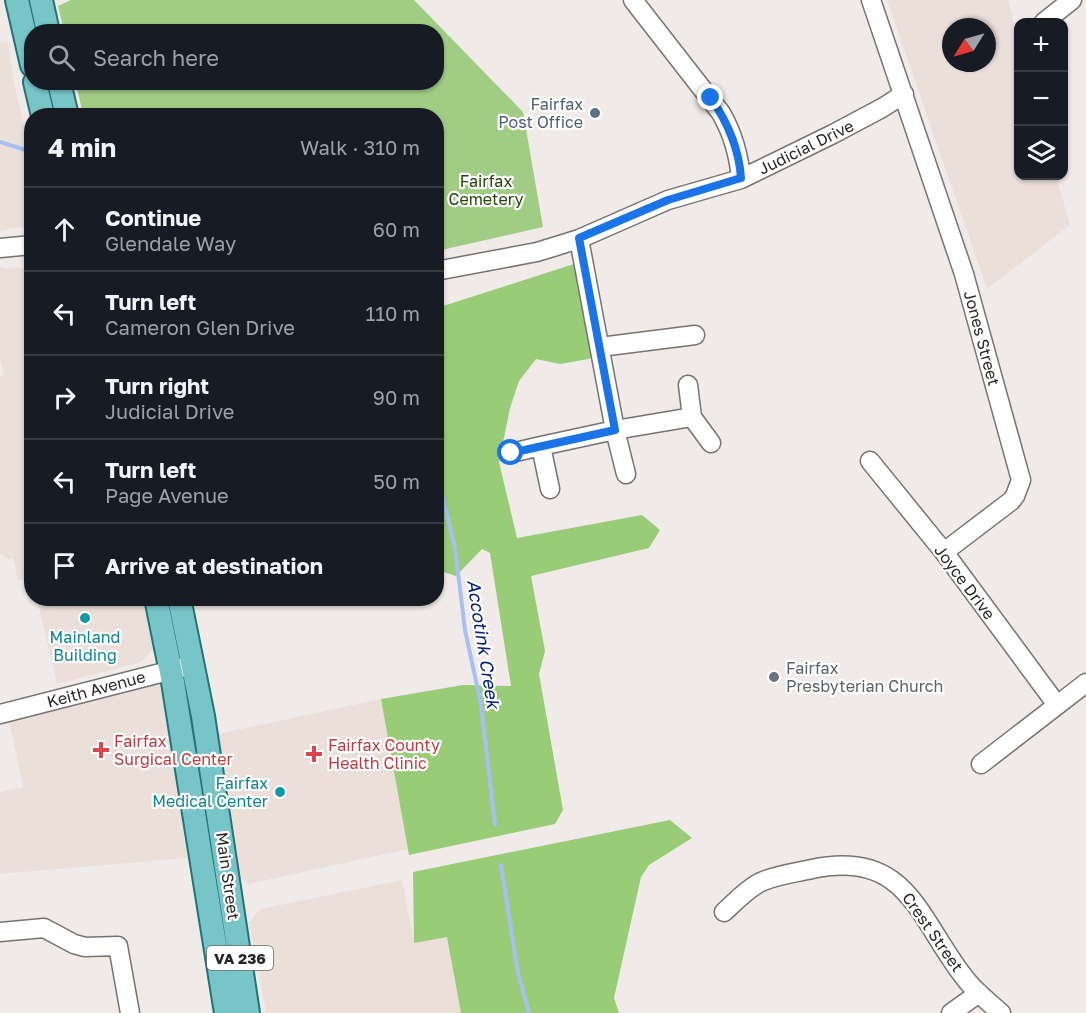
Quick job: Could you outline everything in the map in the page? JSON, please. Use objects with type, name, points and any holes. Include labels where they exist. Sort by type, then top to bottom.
[{"type":"main road","points":[[17,0],[24,30]]},
{"type":"main road","points":[[41,0],[46,24]]},
{"type":"main road","points":[[37,90],[41,108]]},
{"type":"main road","points":[[61,90],[65,108]]},
{"type":"main road","name":"Main Street","points":[[158,606],[170,670],[225,1013]]},
{"type":"main road","name":"Main Street","points":[[181,606],[210,756],[248,1013]]},
{"type":"street","points":[[633,0],[722,113],[740,157],[741,178]]},
{"type":"street","points":[[871,0],[904,94]]},
{"type":"street","points":[[1049,18],[1072,0]]},
{"type":"street","name":"Judicial Drive","points":[[444,269],[537,252],[579,238],[668,200],[741,178],[843,129],[904,94]]},
{"type":"street","name":"Jones Street","points":[[904,94],[964,274],[1021,480],[1011,501],[944,552]]},
{"type":"street","points":[[579,238],[615,430],[626,474]]},
{"type":"street","points":[[0,248],[24,246]]},
{"type":"street","points":[[600,347],[695,335]]},
{"type":"street","points":[[688,385],[692,417],[711,443]]},
{"type":"street","points":[[511,453],[615,430],[692,417]]},
{"type":"street","points":[[541,446],[550,489]]},
{"type":"street","name":"Joyce Drive","points":[[870,461],[944,552],[1057,705]]},
{"type":"street","name":"Keith Avenue","points":[[0,714],[193,664]]},
{"type":"street","points":[[981,764],[1086,683]]},
{"type":"street","name":"Crest Street","points":[[724,912],[749,889],[769,879],[835,865],[868,869],[891,880],[910,895],[967,981],[1001,1013]]},
{"type":"street","points":[[0,932],[44,928],[74,944],[85,947],[118,946],[129,1013]]},
{"type":"street","points":[[951,1013],[979,993]]},
{"type":"shaded area","points":[[887,0],[1008,0],[1014,23],[1014,180],[1057,180],[1070,225],[987,289]]},
{"type":"shaded area","points":[[8,42],[14,84],[24,125],[24,226],[0,231],[0,43]]},
{"type":"shaded area","points":[[0,267],[5,269],[17,267],[24,269],[24,580],[18,581],[13,558],[8,559],[0,554],[0,376],[4,375],[0,359]]},
{"type":"shaded area","points":[[39,606],[146,606],[155,647],[141,662],[57,684]]},
{"type":"shaded area","points":[[160,678],[187,858],[0,874],[0,792],[23,787],[8,715]]},
{"type":"shaded area","points":[[381,699],[408,849],[248,884],[238,875],[218,734]]},
{"type":"shaded area","points":[[402,880],[414,943],[447,936],[461,1013],[266,1013],[249,922],[261,909]]},
{"type":"green space","name":"Fairfax Cemetery","points":[[71,0],[414,0],[437,24],[62,24],[58,6]]},
{"type":"green space","name":"Fairfax Cemetery","points":[[444,31],[523,112],[543,227],[444,249],[444,108],[81,108],[78,90],[444,90]]},
{"type":"green space","points":[[574,264],[594,358],[560,364],[536,359],[519,381],[510,408],[499,462],[517,538],[642,515],[660,530],[649,548],[531,576],[545,651],[539,674],[563,810],[555,824],[409,855],[381,699],[463,685],[511,686],[490,553],[482,549],[456,576],[444,572],[444,306]]},
{"type":"green space","points":[[670,820],[692,838],[649,865],[641,877],[614,998],[619,1013],[461,1013],[447,937],[414,943],[413,872]]},
{"type":"waterway","name":"Accotink Creek","points":[[0,142],[24,150]]},
{"type":"waterway","name":"Accotink Creek","points":[[444,503],[455,548],[465,630],[481,704],[495,825]]},
{"type":"waterway","name":"Accotink Creek","points":[[501,865],[518,973],[529,1013]]},
{"type":"place","name":"Fairfax Post Office","points":[[595,113]]},
{"type":"place","name":"Mainland Building","points":[[85,618]]},
{"type":"place","name":"Fairfax Presbyterian Church","points":[[774,677]]},
{"type":"place","name":"Fairfax Surgical Center","points":[[101,750]]},
{"type":"place","name":"Fairfax County Health Clinic","points":[[314,754]]},
{"type":"place","name":"Fairfax Medical Center","points":[[280,792]]},
{"type":"route","points":[[511,453],[615,430],[579,238],[668,200],[741,178],[740,157],[728,124],[711,98]]}]
